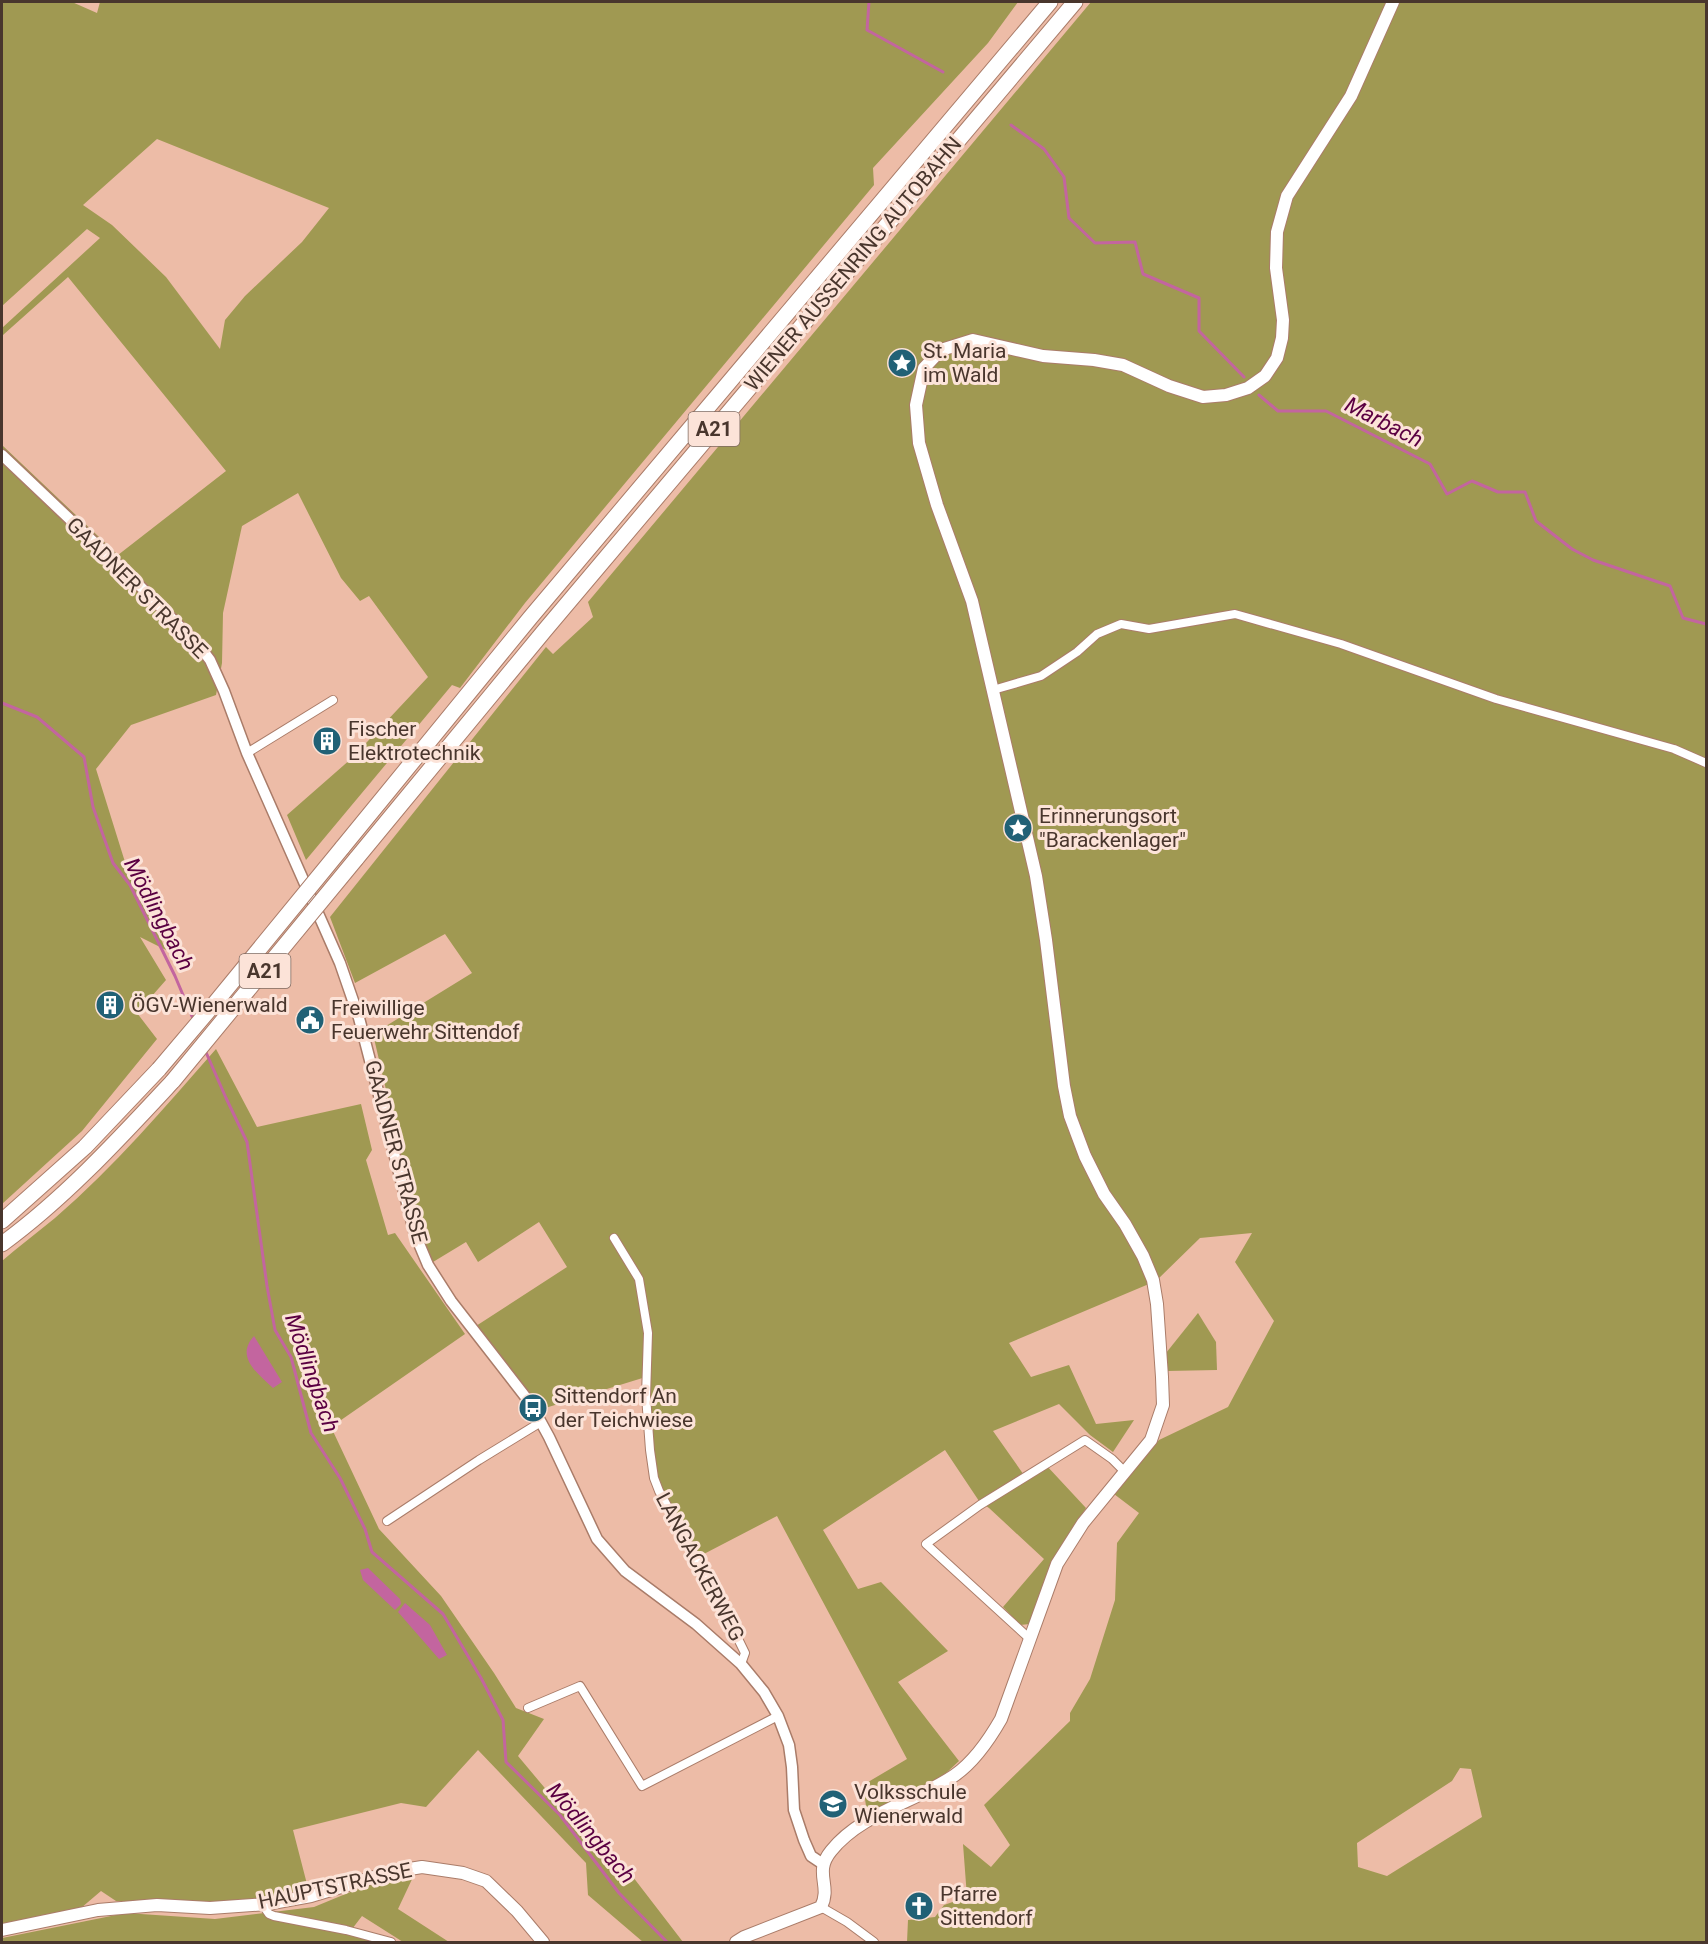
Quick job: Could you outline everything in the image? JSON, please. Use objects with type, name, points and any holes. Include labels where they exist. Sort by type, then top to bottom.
[{"type":"highway","name":"WIENER AUSSENRING AUTOBAHN","points":[[2,1221],[85,1147],[159,1069],[530,618],[1050,2]]},
{"type":"highway","name":"WIENER AUSSENRING AUTOBAHN","points":[[2,1244],[100,1160],[173,1081],[544,630],[1075,2]]},
{"type":"main road","points":[[736,1942],[821,1907],[826,1893],[822,1874],[823,1864],[831,1852],[857,1828],[956,1775],[992,1736],[1001,1719],[1057,1564],[1083,1523],[1151,1440],[1163,1405],[1157,1304],[1153,1280],[1125,1224],[1104,1194],[1085,1156],[1070,1116],[1036,876],[972,601],[937,505],[919,443],[916,405],[924,368],[941,350],[973,340],[1043,356],[1094,360],[1122,366],[1169,386],[1203,397],[1226,395],[1248,388],[1265,376],[1277,358],[1282,338],[1283,320],[1276,268],[1277,232],[1287,196],[1351,96],[1393,2]]},
{"type":"main road","name":"HAUPTSTRASSE","points":[[2,1930],[98,1910],[157,1905],[210,1908],[262,1904],[311,1896],[391,1872],[422,1867],[463,1873],[486,1881],[517,1911],[543,1942]]},
{"type":"street","name":"GAADNER STRASSE","points":[[2,455],[137,583],[210,660],[247,753],[340,963],[359,1018],[415,1234],[428,1265],[451,1301],[519,1388],[541,1422],[597,1539],[625,1571],[743,1658],[778,1716],[789,1745],[794,1810],[812,1856],[823,1864]]},
{"type":"street","points":[[993,690],[1041,676],[1077,652],[1097,634],[1121,624],[1149,629],[1235,614],[1341,644],[1497,699],[1674,749],[1707,763]]},
{"type":"street","points":[[247,753],[333,700]]},
{"type":"street","name":"LANGACKERWEG","points":[[614,1238],[639,1279],[648,1333],[646,1396],[654,1478],[720,1602],[743,1658]]},
{"type":"street","points":[[387,1521],[486,1455],[541,1422]]},
{"type":"street","points":[[1030,1639],[926,1544],[980,1505],[1085,1440],[1112,1459],[1125,1472]]},
{"type":"street","points":[[528,1708],[580,1686],[642,1786],[778,1716]]},
{"type":"street","points":[[262,1904],[269,1914],[274,1916],[346,1930],[391,1942]]},
{"type":"street","points":[[821,1907],[847,1922],[874,1942]]},
{"type":"shaded area","points":[[2,2],[72,2],[97,13],[100,2],[1018,2],[988,43],[873,168],[874,185],[525,603],[460,688],[452,685],[306,860],[287,815],[352,758],[428,677],[369,596],[360,601],[341,578],[298,493],[242,526],[223,613],[222,663],[216,695],[131,725],[96,769],[125,862],[166,950],[140,937],[166,980],[137,1013],[157,1039],[82,1131],[2,1204],[2,445],[118,555],[226,471],[68,277],[3,335],[2,328],[100,238],[87,229],[2,306]],"holes":[[[157,139],[329,208],[302,242],[245,296],[225,320],[220,349],[166,277],[112,225],[83,205]]]},
{"type":"shaded area","points":[[1091,2],[1706,2],[1706,1942],[907,1942],[908,1920],[935,1917],[944,1905],[967,1897],[963,1844],[991,1867],[1010,1845],[984,1805],[1070,1721],[1070,1713],[1090,1679],[1115,1600],[1117,1543],[1139,1513],[1114,1494],[1159,1440],[1228,1407],[1274,1321],[1235,1262],[1252,1233],[1200,1238],[1156,1281],[1009,1343],[1031,1377],[1069,1365],[1096,1424],[1134,1420],[1113,1452],[1090,1435],[1059,1404],[993,1431],[1026,1478],[1046,1465],[1086,1508],[1068,1537],[1030,1624],[1020,1625],[1003,1607],[1044,1559],[979,1501],[945,1450],[823,1530],[858,1589],[881,1582],[948,1651],[898,1682],[959,1761],[943,1776],[867,1813],[863,1785],[907,1759],[777,1516],[700,1556],[660,1489],[651,1440],[649,1376],[542,1409],[476,1326],[567,1267],[539,1222],[478,1262],[466,1242],[433,1262],[418,1227],[373,1034],[472,973],[445,934],[355,983],[330,917],[546,647],[553,654],[593,617],[588,602]],"holes":[[[1460,1768],[1471,1769],[1482,1817],[1387,1876],[1358,1867],[1357,1843],[1452,1781]]]},
{"type":"shaded area","points":[[216,1049],[257,1127],[361,1104],[372,1150],[366,1160],[388,1235],[395,1233],[465,1334],[331,1427],[379,1529],[441,1596],[516,1708],[544,1719],[518,1756],[616,1873],[633,1877],[683,1942],[643,1942],[588,1895],[586,1863],[478,1750],[426,1807],[401,1803],[293,1830],[308,1888],[258,1900],[219,1903],[116,1901],[101,1891],[81,1908],[2,1924],[2,1261],[55,1218],[98,1178]]},
{"type":"shaded area","points":[[1198,1313],[1216,1342],[1217,1370],[1167,1371],[1166,1353]]},
{"type":"shaded area","points":[[254,1336],[282,1382],[273,1388],[255,1370],[247,1358],[249,1344]]},
{"type":"shaded area","points":[[368,1568],[400,1599],[401,1604],[395,1610],[363,1580],[360,1570]]},
{"type":"shaded area","points":[[405,1603],[430,1625],[447,1655],[439,1659],[398,1612]]},
{"type":"shaded area","points":[[414,1875],[398,1909],[449,1942],[403,1942],[362,1916],[349,1933],[380,1942],[2,1942],[2,1938],[126,1913],[215,1919],[314,1907],[377,1881]]},
{"type":"waterway","name":"Marbach","points":[[869,2],[867,30],[943,72]]},
{"type":"waterway","name":"Marbach","points":[[1011,125],[1044,149],[1064,177],[1069,218],[1095,243],[1135,242],[1143,274],[1199,298],[1199,331],[1244,377]]},
{"type":"waterway","name":"Marbach","points":[[1259,395],[1278,411],[1326,411],[1430,464],[1447,494],[1472,481],[1498,492],[1525,492],[1536,521],[1572,549],[1593,560],[1670,586],[1683,618],[1706,624]]},
{"type":"waterway","name":"Mödlingbach","points":[[2,703],[37,717],[84,757],[93,807],[113,863],[130,885],[175,976],[194,1021]]},
{"type":"waterway","name":"Mödlingbach","points":[[205,1050],[247,1142],[275,1330],[291,1357],[311,1433],[340,1478],[365,1529],[372,1552],[443,1614],[503,1720],[506,1762],[560,1815],[619,1893],[667,1942]]},
{"type":"place","name":"St. Maria im Wald","points":[[902,363]]},
{"type":"place","name":"Fischer Elektrotechnik","points":[[327,741]]},
{"type":"place","name":"Erinnerungsort \"Barackenlager\"","points":[[1018,828]]},
{"type":"place","name":"ÖGV-Wienerwald","points":[[110,1005]]},
{"type":"place","name":"Freiwillige Feuerwehr Sittendof","points":[[310,1020]]},
{"type":"place","name":"Sittendorf An der Teichwiese","points":[[533,1408]]},
{"type":"place","name":"Volksschule Wienerwald","points":[[833,1804]]},
{"type":"place","name":"Pfarre Sittendorf","points":[[919,1906]]}]
